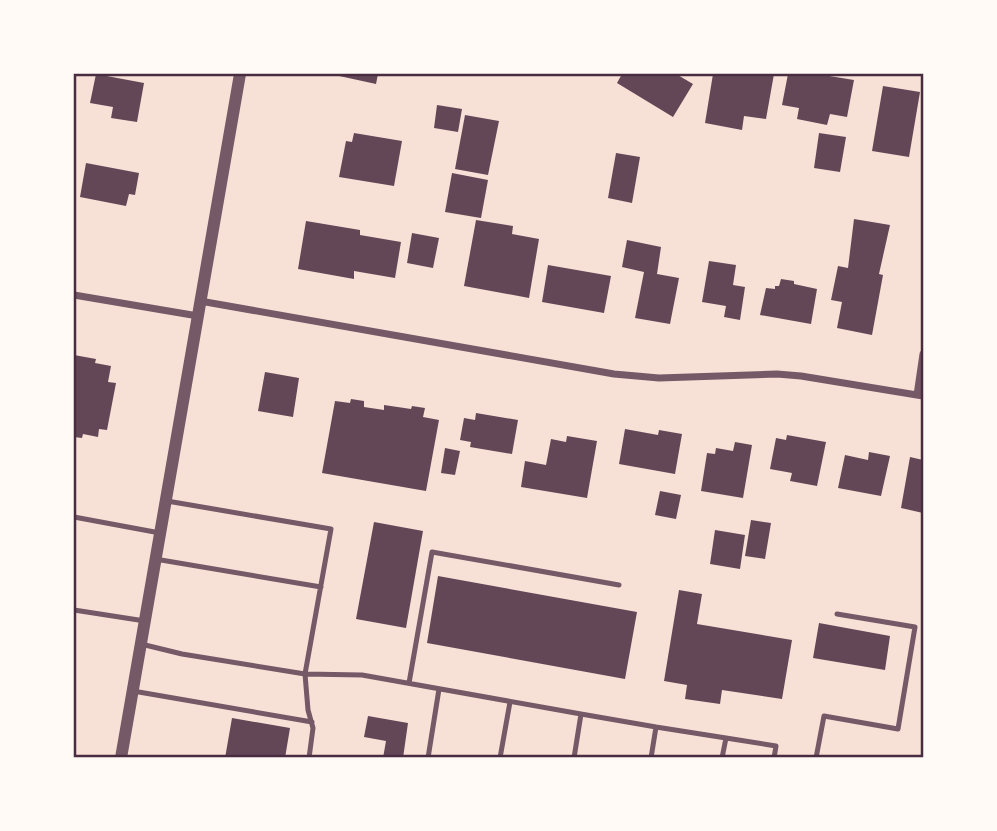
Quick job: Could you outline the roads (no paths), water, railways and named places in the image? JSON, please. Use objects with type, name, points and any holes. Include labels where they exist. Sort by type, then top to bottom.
[{"type":"street","points":[[121,758],[240,74]]},
{"type":"street","points":[[74,295],[198,316]]},
{"type":"street","points":[[200,301],[614,374],[659,378],[752,374],[801,376],[920,395],[923,354]]},
{"type":"lane","points":[[166,501],[331,529],[305,674],[308,710],[313,728],[309,758]]},
{"type":"lane","points":[[74,517],[160,533]]},
{"type":"lane","points":[[409,683],[432,552],[619,585]]},
{"type":"lane","points":[[155,559],[321,587]]},
{"type":"lane","points":[[74,610],[145,621]]},
{"type":"lane","points":[[816,758],[824,716],[898,729],[915,627],[837,614]]},
{"type":"lane","points":[[141,644],[182,654],[305,674],[362,676],[409,683],[776,746],[774,758]]},
{"type":"lane","points":[[428,758],[439,689]]},
{"type":"lane","points":[[133,691],[312,722]]},
{"type":"lane","points":[[500,758],[510,702]]},
{"type":"lane","points":[[573,758],[581,714]]},
{"type":"lane","points":[[651,758],[656,727]]},
{"type":"lane","points":[[722,758],[726,738]]}]
